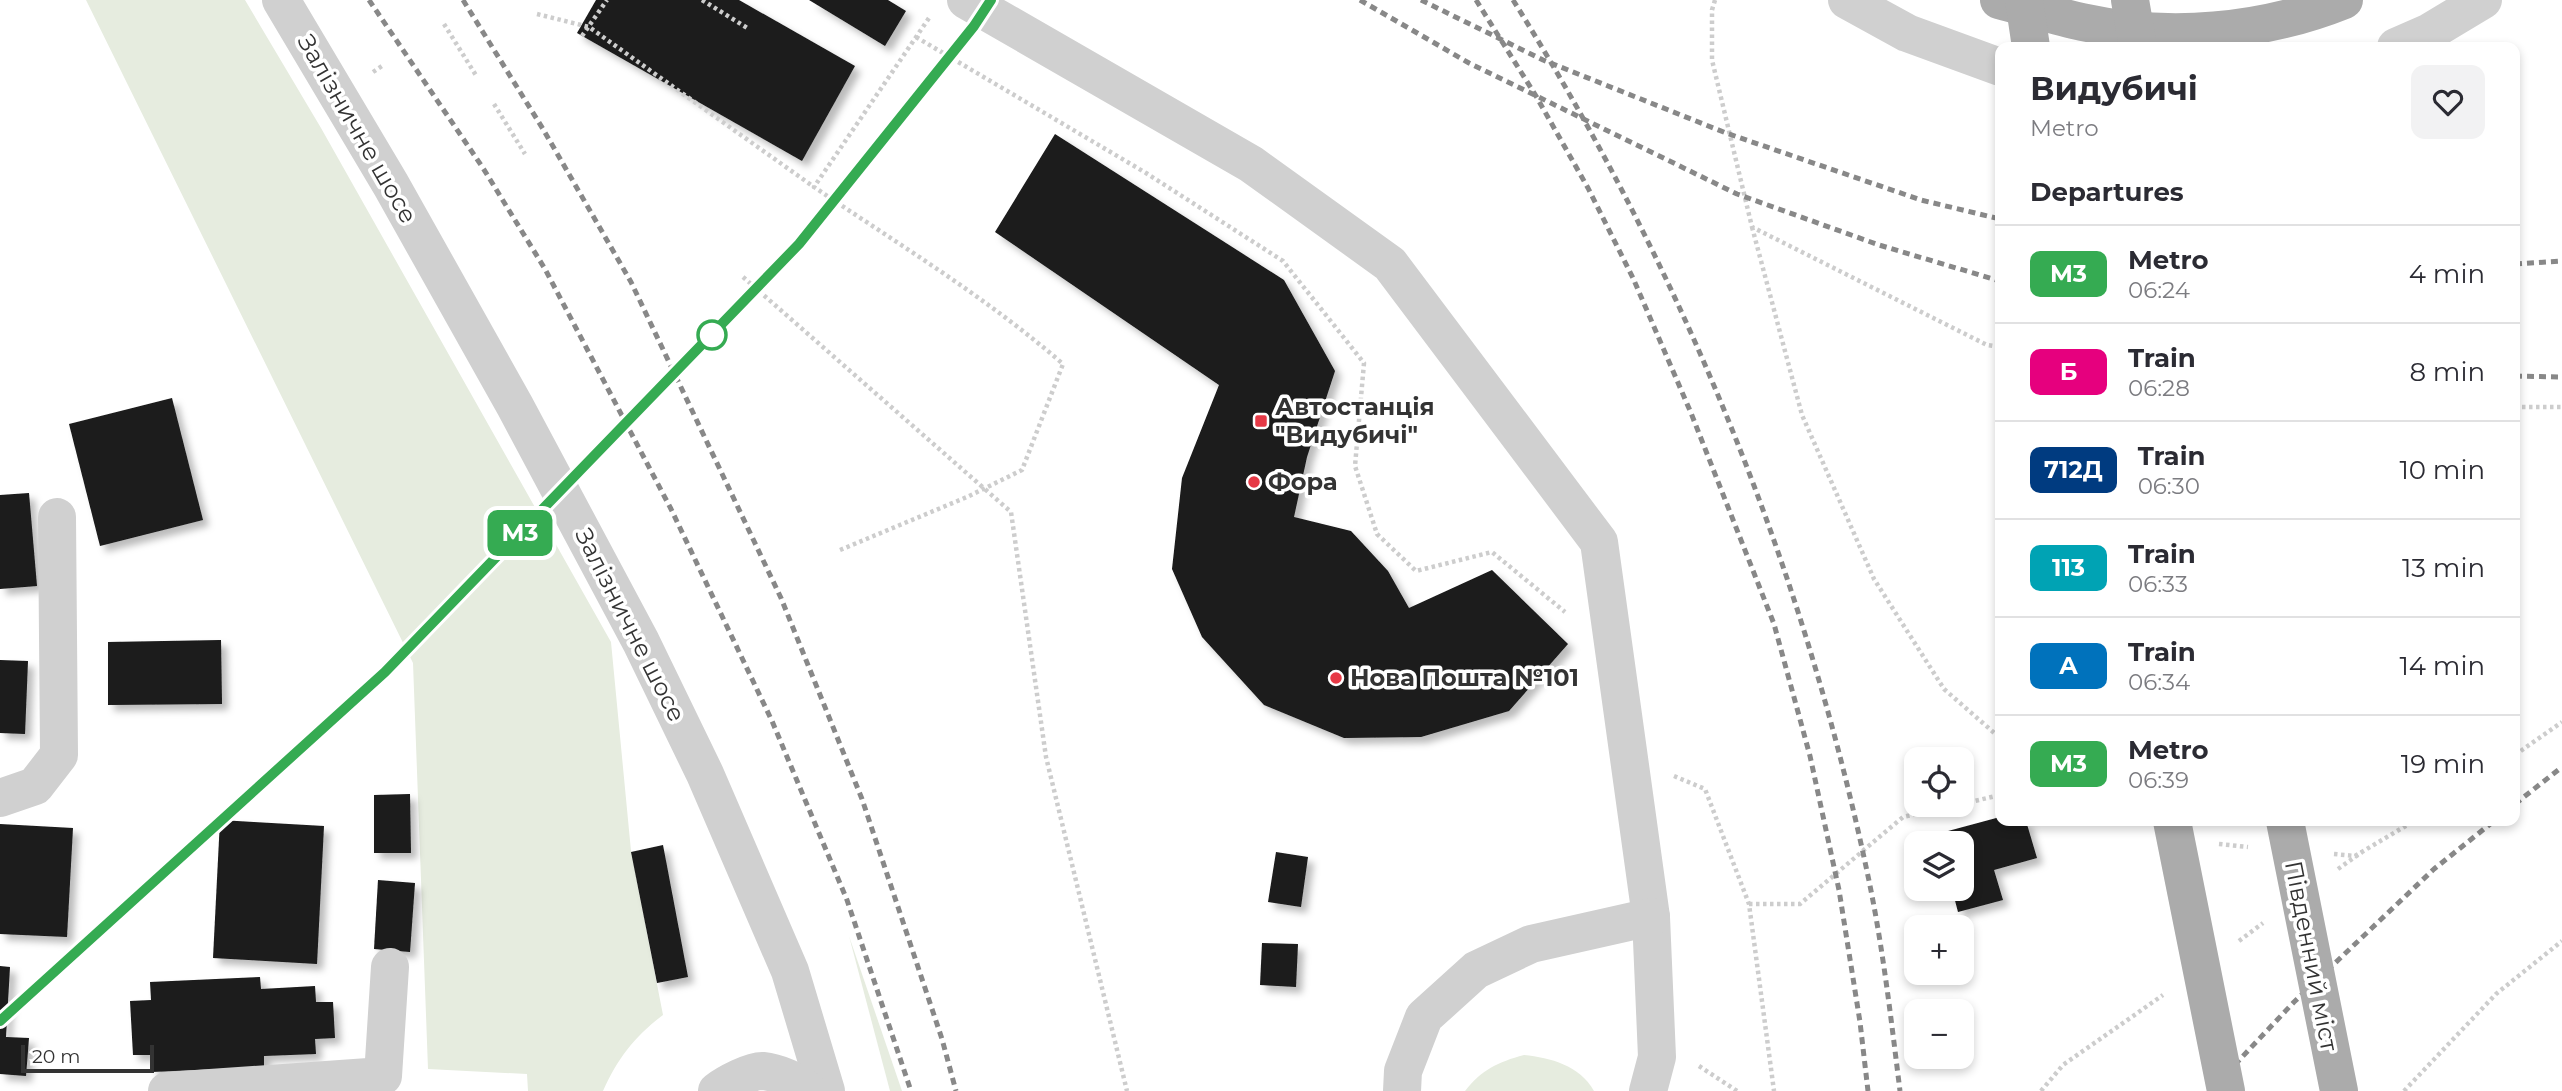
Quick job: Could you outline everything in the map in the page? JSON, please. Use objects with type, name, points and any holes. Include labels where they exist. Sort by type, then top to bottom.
[{"type":"main road","points":[[1999,0],[2083,22],[2154,32],[2203,32],[2274,23],[2344,0]]},
{"type":"main road","points":[[2024,0],[2030,42]]},
{"type":"main road","points":[[2130,0],[2137,42]]},
{"type":"main road","points":[[2173,826],[2225,1091]]},
{"type":"main road","name":"Південний міст","points":[[2286,826],[2339,1091]]},
{"type":"street","name":"Залізничне шосе","points":[[281,0],[404,208],[515,406],[641,642],[705,774],[790,971],[826,1091]]},
{"type":"street","points":[[1847,0],[1907,33],[1995,65]]},
{"type":"street","points":[[2407,42],[2428,33],[2483,0]]},
{"type":"street","points":[[951,5],[1251,164],[1390,264],[1599,542],[1651,917],[1657,1057],[1648,1091]]},
{"type":"street","points":[[0,798],[35,786],[59,755],[57,517]]},
{"type":"street","points":[[1402,1091],[1403,1071],[1424,1017],[1476,970],[1531,944],[1651,917]]},
{"type":"street","points":[[167,1091],[383,1076],[390,967]]},
{"type":"street","points":[[717,1091],[726,1084],[762,1070],[803,1084],[808,1091]]},
{"type":"path","points":[[582,36],[607,0]]},
{"type":"path","points":[[702,0],[750,29]]},
{"type":"path","points":[[1715,0],[1712,10],[1712,60],[1752,227],[1802,415],[1874,579],[1944,689],[1995,734]]},
{"type":"path","points":[[814,187],[916,37],[951,5]]},
{"type":"path","points":[[537,14],[589,27],[814,187],[978,296],[1063,364],[1022,470],[840,550]]},
{"type":"path","points":[[444,24],[477,77]]},
{"type":"path","points":[[916,37],[1146,173],[1283,261],[1364,363],[1355,466],[1377,534],[1416,571],[1492,552],[1568,614]]},
{"type":"path","points":[[494,104],[525,154]]},
{"type":"path","points":[[1752,227],[1987,345],[1995,346]]},
{"type":"path","points":[[743,277],[1011,512],[1046,757],[1126,1091]]},
{"type":"path","points":[[2520,407],[2562,407]]},
{"type":"path","points":[[2520,751],[2562,722]]},
{"type":"path","points":[[1628,756],[1705,789],[1749,904],[1774,1091]]},
{"type":"path","points":[[1974,801],[1995,796]]},
{"type":"path","points":[[1749,904],[1800,904],[1904,817]]},
{"type":"path","points":[[2403,1091],[2496,994],[2562,941]]},
{"type":"shaded area","points":[[86,0],[245,0],[321,128],[611,642],[631,851],[663,1015],[628,1049],[603,1091],[528,1091],[527,1074],[428,1069],[413,663]]},
{"type":"shaded area","points":[[849,936],[902,1091],[890,1091]]},
{"type":"shaded area","points":[[1524,1055],[1564,1064],[1581,1075],[1594,1091],[1465,1091],[1491,1068]]},
{"type":"building","points":[[596,0],[739,0],[855,66],[802,161],[577,33]]},
{"type":"building","points":[[809,0],[888,0],[906,11],[885,46]]},
{"type":"building","name":"Автостанція \"Видубичі\"","points":[[1055,134],[1284,280],[1335,371],[1307,457],[1294,517],[1351,531],[1388,571],[1409,608],[1492,570],[1568,644],[1509,711],[1421,737],[1344,738],[1264,705],[1202,637],[1172,569],[1182,478],[1219,385],[995,232]]},
{"type":"building","points":[[172,398],[203,520],[100,546],[69,424]]},
{"type":"building","points":[[29,493],[37,586],[0,589],[0,495]]},
{"type":"building","points":[[221,640],[222,704],[108,705],[108,642]]},
{"type":"building","points":[[0,660],[28,661],[25,734],[0,733]]},
{"type":"building","points":[[410,794],[411,853],[374,853],[374,795]]},
{"type":"building","points":[[1995,818],[1995,826],[2027,826],[2037,858],[1994,870],[2003,900],[1958,912],[1955,901],[1974,901],[1974,831],[1948,831]]},
{"type":"building","points":[[220,820],[324,826],[317,964],[213,958]]},
{"type":"building","points":[[0,824],[73,828],[67,937],[0,934]]},
{"type":"building","points":[[663,845],[688,977],[657,983],[631,852]]},
{"type":"building","points":[[1276,852],[1308,857],[1301,907],[1268,902]]},
{"type":"building","points":[[378,880],[415,883],[410,952],[374,949]]},
{"type":"building","points":[[1262,943],[1298,944],[1296,987],[1260,985]]},
{"type":"building","points":[[0,966],[10,967],[6,1037],[29,1038],[26,1076],[0,1074]]},
{"type":"building","points":[[260,977],[261,989],[315,986],[316,1002],[333,1002],[335,1038],[315,1039],[316,1054],[264,1056],[264,1067],[152,1072],[151,1055],[133,1055],[130,1001],[151,1000],[150,982]]},
{"type":"railway","points":[[369,0],[483,168],[545,269],[671,509],[772,721],[847,900],[911,1091]]},
{"type":"railway","points":[[463,0],[543,129],[631,282],[781,598],[862,799],[942,1039],[956,1091]]},
{"type":"railway","points":[[1360,0],[1469,63],[1737,194],[1879,245],[1995,280]]},
{"type":"railway","points":[[1421,0],[1543,60],[1726,133],[1921,200],[1995,218]]},
{"type":"railway","points":[[1476,0],[1536,96],[1588,188],[1633,278],[1691,413],[1774,624],[1810,756],[1839,890],[1868,1091]]},
{"type":"railway","points":[[1513,0],[1574,102],[1630,206],[1682,313],[1729,422],[1771,533],[1809,646],[1841,760],[1868,876],[1900,1091]]},
{"type":"railway","points":[[2520,264],[2562,261]]},
{"type":"railway","points":[[2520,376],[2562,377]]},
{"type":"railway","points":[[2520,800],[2562,767]]},
{"type":"railway","points":[[2210,1091],[2294,1002],[2434,869],[2488,826]]},
{"type":"metro line","name":"M3","points":[[0,1021],[404,653],[799,244],[974,26],[991,0]]},
{"type":"place","name":"Автостанція \"Видубичі\"","points":[[1261,421]]},
{"type":"place","name":"Фора","points":[[1254,482]]},
{"type":"place","name":"Нова Пошта №101","points":[[1336,678]]}]
